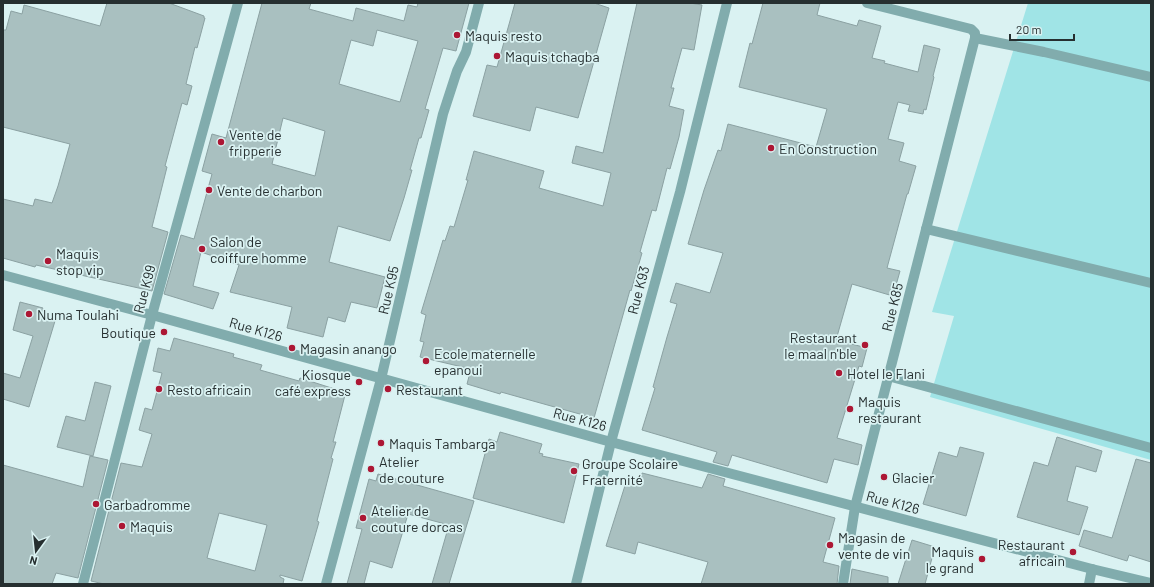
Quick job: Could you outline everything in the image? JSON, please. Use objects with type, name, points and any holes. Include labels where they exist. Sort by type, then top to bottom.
[{"type":"street","name":"Rue K99","points":[[83,584],[152,315],[238,3]]},
{"type":"street","name":"Rue K95","points":[[326,584],[381,379],[443,114],[457,71],[466,52],[479,3]]},
{"type":"street","name":"Rue K93","points":[[576,584],[611,442],[680,192],[727,3]]},
{"type":"street","points":[[867,3],[971,29],[975,33],[975,38],[1044,52],[1151,77]]},
{"type":"street","name":"Rue K85","points":[[843,584],[855,507],[975,38]]},
{"type":"street","points":[[926,229],[1151,282]]},
{"type":"street","name":"Rue K126","points":[[3,275],[611,442],[1092,569],[1151,583]]},
{"type":"street","points":[[888,376],[1151,448]]},
{"type":"street","points":[[1089,584],[1092,569]]},
{"type":"shaded area","points":[[1028,3],[1151,3],[1151,460],[930,397],[954,316],[932,312]]},
{"type":"building","points":[[107,3],[169,3],[204,16],[205,18],[197,48],[195,47],[186,84],[192,86],[187,105],[182,103],[165,166],[167,167],[152,227],[168,232],[152,291],[36,265],[35,267],[3,258],[3,199],[33,206],[35,199],[52,203],[70,144],[3,127],[3,30],[6,30],[11,11],[22,14],[24,5],[100,26]]},
{"type":"building","points":[[262,3],[311,3],[309,9],[353,21],[356,8],[404,21],[408,5],[417,7],[418,3],[469,3],[456,51],[443,48],[425,109],[429,110],[421,138],[419,138],[410,170],[412,170],[390,241],[338,226],[329,262],[385,277],[377,308],[351,302],[345,322],[328,317],[323,337],[287,328],[292,307],[230,292],[239,265],[201,252],[193,286],[219,293],[213,309],[164,294],[181,235],[194,239],[212,174],[202,171],[212,134],[226,138]],"holes":[[[377,30],[418,41],[400,102],[339,84],[351,40],[373,46]],[[283,118],[325,131],[315,176],[272,164]]]},
{"type":"building","points":[[515,3],[594,3],[609,8],[578,118],[536,107],[530,131],[473,116],[487,65],[497,67]]},
{"type":"building","points":[[637,3],[690,3],[702,5],[694,50],[682,48],[671,88],[674,88],[669,106],[684,110],[679,137],[670,169],[667,168],[656,211],[652,210],[640,252],[642,253],[594,418],[467,384],[471,369],[420,357],[424,342],[420,341],[426,315],[421,313],[443,240],[445,241],[450,226],[454,227],[468,180],[466,180],[474,151],[544,171],[539,188],[603,206],[611,173],[572,163],[576,146],[603,153]]},
{"type":"building","points":[[763,3],[820,3],[817,15],[857,26],[859,20],[881,26],[872,58],[885,61],[884,63],[918,72],[924,45],[940,49],[926,110],[924,109],[923,114],[908,111],[910,105],[898,102],[888,139],[904,143],[899,161],[916,166],[887,268],[900,271],[893,296],[852,284],[836,340],[867,348],[862,367],[859,366],[837,438],[862,445],[858,465],[834,459],[827,483],[732,455],[728,466],[713,462],[717,452],[642,430],[655,388],[653,387],[677,304],[670,302],[676,283],[710,293],[723,253],[688,244],[718,150],[721,151],[728,124],[816,147],[827,109],[739,87],[750,43],[752,44]]},
{"type":"building","points":[[20,302],[43,308],[41,317],[55,321],[29,407],[3,399],[3,373],[20,378],[33,336],[13,330]]},
{"type":"building","points":[[174,338],[234,354],[233,357],[262,365],[260,370],[299,381],[300,378],[341,391],[340,394],[345,395],[333,442],[336,442],[317,521],[319,522],[302,581],[280,575],[280,577],[284,579],[283,584],[104,584],[91,581],[121,463],[142,467],[152,434],[139,430],[145,408],[152,410],[162,373],[153,371],[158,348],[170,351]],"holes":[[[219,513],[267,525],[255,571],[207,558]]]},
{"type":"building","points":[[95,382],[111,386],[93,456],[57,447],[66,416],[85,421]]},
{"type":"building","points":[[500,432],[542,444],[539,453],[543,454],[542,456],[579,464],[564,523],[473,498],[489,439],[497,442]]},
{"type":"building","points":[[1057,437],[1102,451],[1096,472],[1076,466],[1067,501],[1088,507],[1079,535],[1017,517],[1034,462],[1048,466]]},
{"type":"building","points":[[960,447],[984,453],[966,516],[923,504],[939,452],[957,457]]},
{"type":"building","points":[[90,456],[108,460],[78,578],[56,573],[52,584],[3,584],[3,465],[83,487]]},
{"type":"building","points":[[1136,459],[1151,463],[1151,562],[1129,555],[1127,561],[1079,546],[1084,530],[1112,538]]},
{"type":"building","points":[[642,473],[702,488],[708,474],[725,479],[723,486],[835,518],[823,562],[839,566],[837,584],[701,584],[708,562],[638,542],[635,554],[606,546],[628,476],[640,479]]},
{"type":"building","points":[[378,474],[474,501],[449,584],[432,584],[449,525],[408,514],[392,568],[370,561],[364,584],[347,584],[362,529],[356,528],[369,479],[376,481]]},
{"type":"building","points":[[912,540],[935,547],[925,584],[898,584]]},
{"type":"building","points":[[852,569],[888,577],[888,584],[850,584]]},
{"type":"place","name":"Maquis resto","points":[[457,35]]},
{"type":"place","name":"Maquis tchagba","points":[[497,56]]},
{"type":"place","name":"Vente de fripperie","points":[[221,142]]},
{"type":"place","name":"En Construction","points":[[771,148]]},
{"type":"place","name":"Vente de charbon","points":[[209,190]]},
{"type":"place","name":"Salon de coiffure homme","points":[[202,249]]},
{"type":"place","name":"Maquis stop vip","points":[[48,261]]},
{"type":"place","name":"Numa Toulahi","points":[[29,314]]},
{"type":"place","name":"Boutique","points":[[164,332]]},
{"type":"place","name":"Restaurant le maal n'ble","points":[[865,345]]},
{"type":"place","name":"Magasin anango","points":[[292,348]]},
{"type":"place","name":"Ecole maternelle epanoui","points":[[426,361]]},
{"type":"place","name":"Hotel le Flani","points":[[839,373]]},
{"type":"place","name":"Kiosque café express","points":[[359,382]]},
{"type":"place","name":"Resto africain","points":[[159,389]]},
{"type":"place","name":"Restaurant","points":[[388,389]]},
{"type":"place","name":"Maquis restaurant","points":[[850,409]]},
{"type":"place","name":"Maquis Tambarga","points":[[381,443]]},
{"type":"place","name":"Atelier de couture","points":[[371,469]]},
{"type":"place","name":"Groupe Scolaire Fraternité","points":[[574,471]]},
{"type":"place","name":"Glacier","points":[[884,477]]},
{"type":"place","name":"Garbadromme","points":[[96,504]]},
{"type":"place","name":"Atelier de couture dorcas","points":[[363,518]]},
{"type":"place","name":"Maquis","points":[[122,526]]},
{"type":"place","name":"Magasin de vente de vin","points":[[830,545]]},
{"type":"place","name":"Restaurant africain","points":[[1073,552]]},
{"type":"place","name":"Maquis le grand","points":[[982,559]]}]
